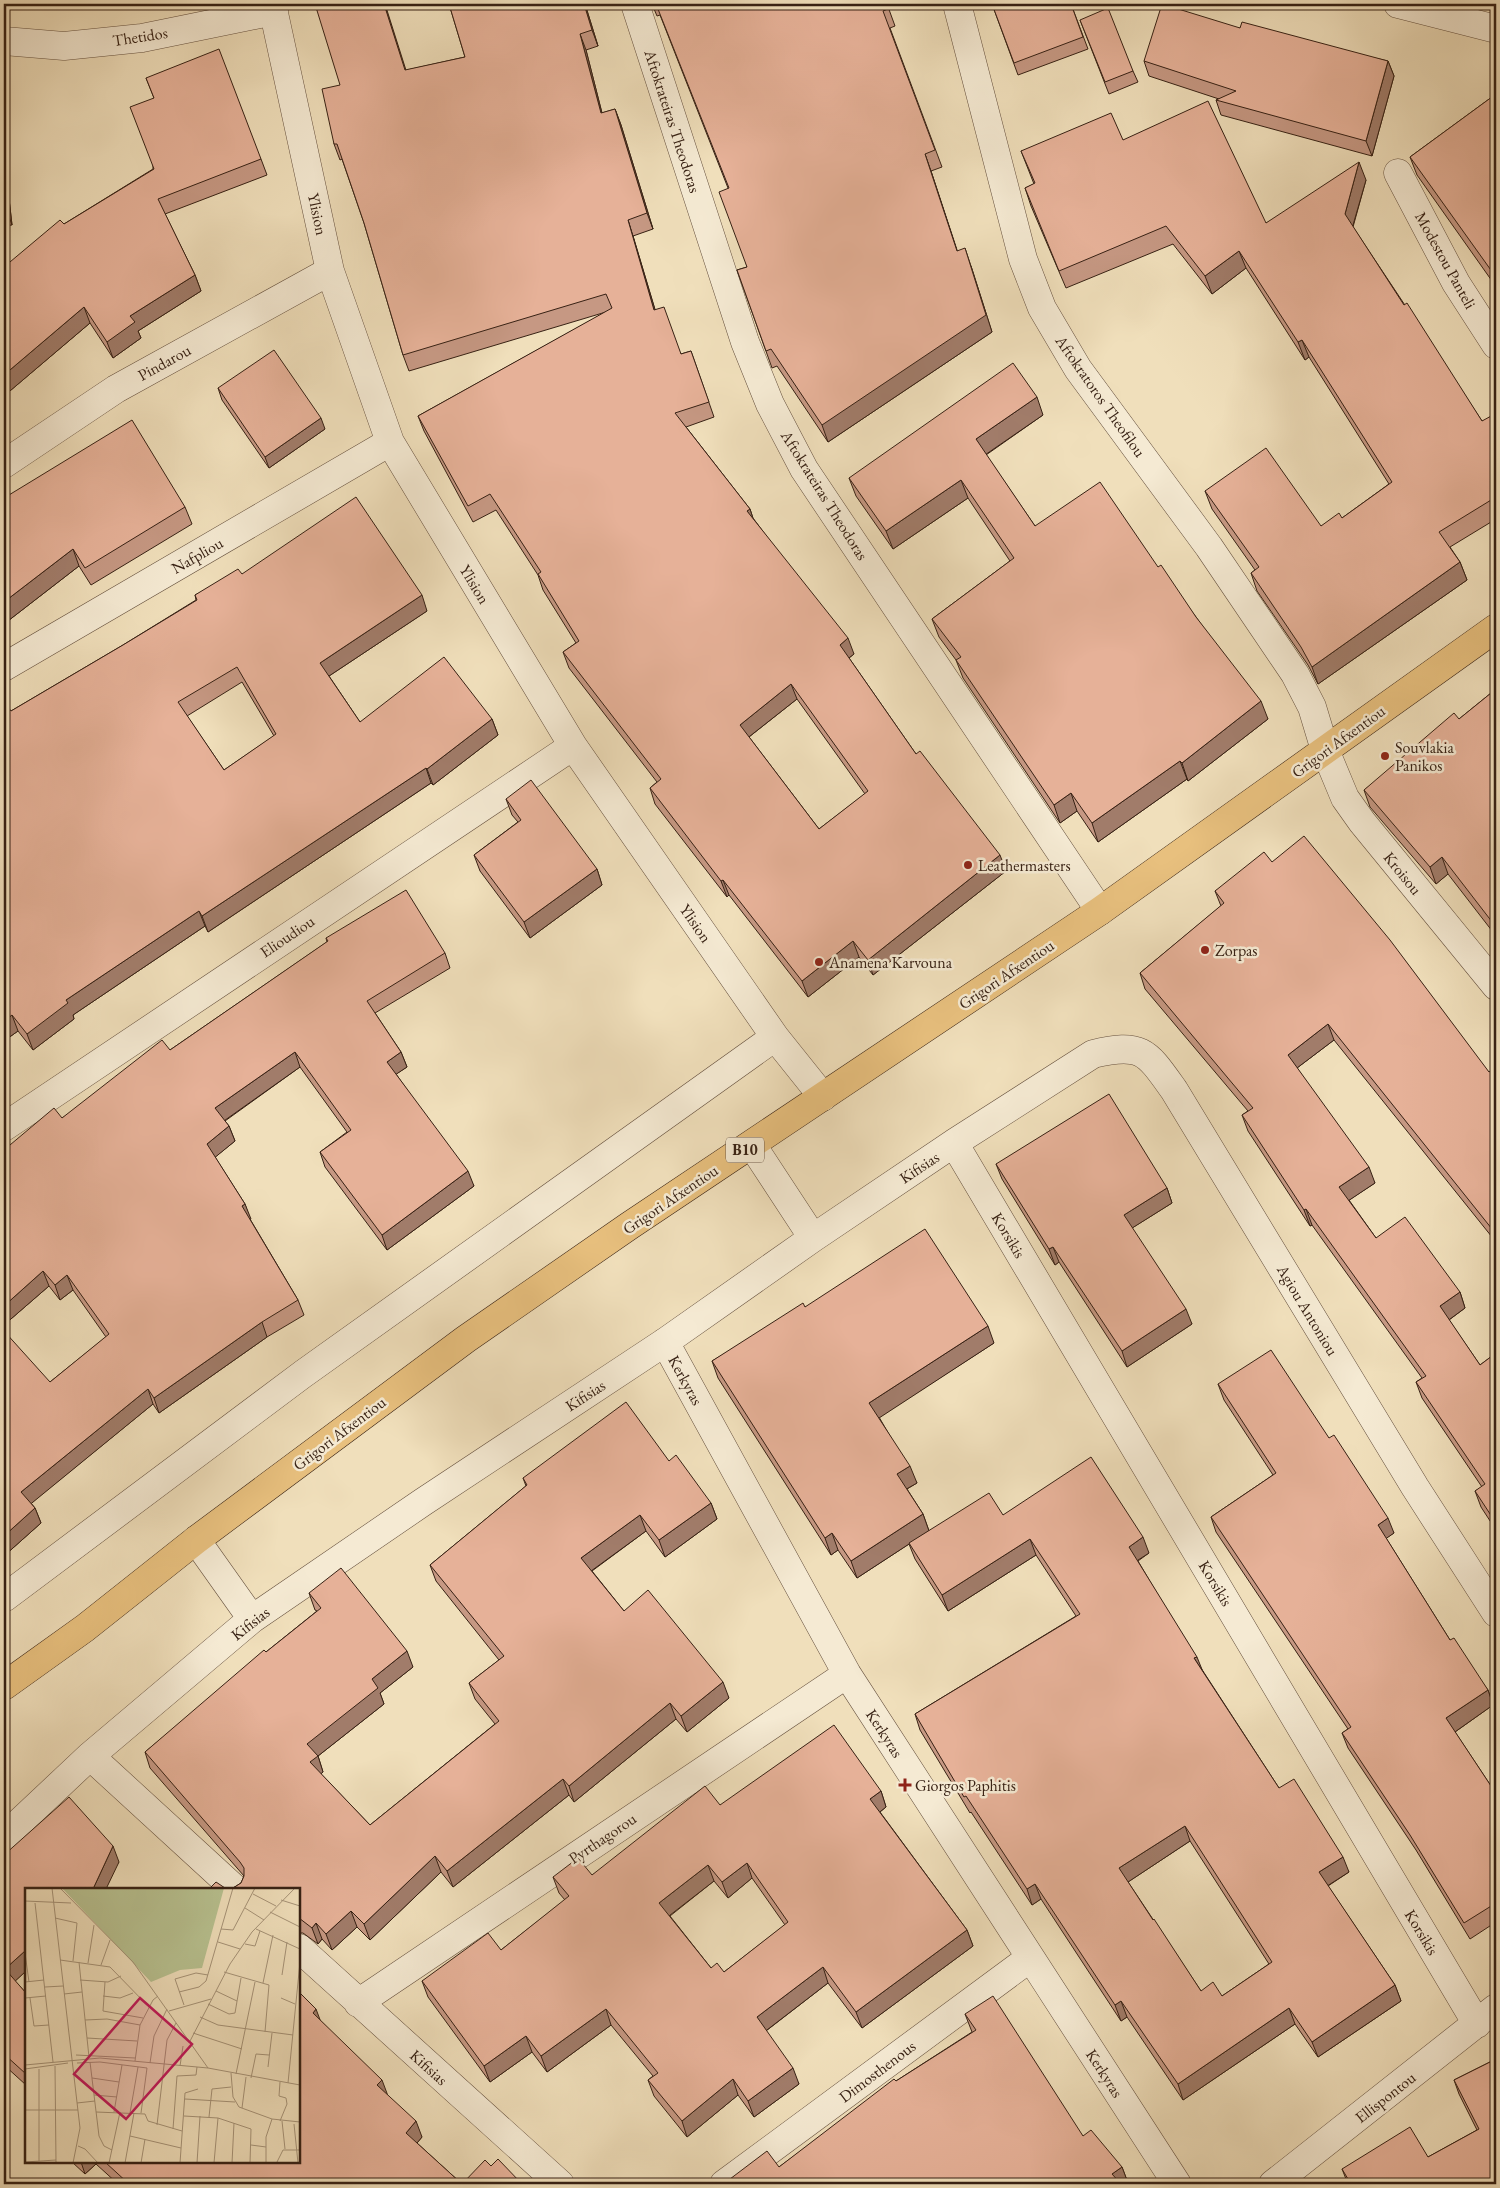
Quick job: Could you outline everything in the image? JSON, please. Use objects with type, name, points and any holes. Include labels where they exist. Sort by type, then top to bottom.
[{"type":"main road","name":"Grigori Afxentiou","points":[[4,1686],[85,1628],[196,1540],[466,1339],[629,1226],[1100,911],[1496,628]]},
{"type":"street","name":"Aftokrateiras Theodoras","points":[[635,4],[745,342],[770,404],[804,469],[1100,911]]},
{"type":"street","name":"Aftokratoros Theofilou","points":[[956,4],[1023,259],[1042,308],[1078,369],[1209,547],[1295,674],[1312,707],[1325,750]]},
{"type":"street","points":[[1398,4],[1450,10],[1496,28]]},
{"type":"street","name":"Thetidos","points":[[4,41],[64,46],[142,38],[273,7]]},
{"type":"street","name":"Ylision","points":[[273,7],[330,271],[390,442],[573,746],[775,1037],[823,1097]]},
{"type":"street","name":"Modestou Panteli","points":[[1398,173],[1456,283],[1496,345]]},
{"type":"street","name":"Pindarou","points":[[4,464],[116,389],[330,271]]},
{"type":"street","name":"Nafpliou","points":[[4,667],[390,442]]},
{"type":"street","name":"Elioudiou","points":[[4,1128],[272,946],[573,746]]},
{"type":"street","name":"Kroisou","points":[[1325,750],[1345,798],[1362,822],[1496,986]]},
{"type":"street","points":[[4,1598],[302,1374],[775,1037]]},
{"type":"street","name":"Agiou Antoniou","points":[[1093,1054],[1116,1048],[1137,1050],[1155,1064],[1174,1090],[1416,1487],[1496,1613]]},
{"type":"street","name":"Kifisias","points":[[4,1837],[90,1756],[252,1619],[423,1502],[665,1342],[813,1238],[954,1143],[1093,1054]]},
{"type":"street","name":"Korsikis","points":[[954,1143],[1487,2016]]},
{"type":"street","points":[[752,1145],[813,1238]]},
{"type":"street","name":"Kerkyras","points":[[665,1342],[847,1674],[1177,2184]]},
{"type":"street","points":[[196,1540],[252,1619]]},
{"type":"street","name":"Pyrthagorou","points":[[358,2003],[847,1674]]},
{"type":"street","points":[[90,1756],[234,1888]]},
{"type":"street","name":"Kifisias","points":[[300,1949],[560,2184]]},
{"type":"street","name":"Dimosthenous","points":[[724,2184],[1030,1958]]},
{"type":"street","name":"Ellispontou","points":[[1273,2184],[1304,2175],[1487,2016]]},
{"type":"building","points":[[315,4],[384,4],[405,70],[465,57],[449,4],[584,4],[592,30],[580,34],[601,113],[615,109],[647,213],[628,220],[654,310],[664,307],[681,354],[691,351],[709,402],[675,413],[750,509],[747,511],[848,638],[840,645],[916,754],[920,751],[1000,855],[868,960],[853,941],[802,981],[723,880],[721,881],[650,788],[661,779],[563,652],[579,641],[538,574],[541,572],[490,494],[468,506],[418,416],[612,308],[606,294],[403,355],[364,223],[337,144],[334,144],[322,89],[340,85]],"holes":[[[791,684],[868,791],[819,829],[740,725]]]},
{"type":"building","points":[[656,4],[887,4],[888,9],[883,11],[935,150],[925,154],[957,251],[965,248],[986,315],[822,425],[771,349],[766,351],[737,270],[747,267],[719,192],[729,188]]},
{"type":"building","points":[[992,4],[1071,4],[1083,37],[1014,63]]},
{"type":"building","points":[[1162,4],[1240,28],[1242,22],[1388,61],[1366,141],[1216,100],[1236,91],[1144,61]]},
{"type":"building","points":[[1108,8],[1133,71],[1105,82],[1080,20]]},
{"type":"building","points":[[219,49],[261,159],[158,199],[195,275],[130,316],[135,322],[107,342],[84,307],[4,375],[4,267],[60,220],[64,224],[154,169],[130,107],[154,98],[146,78]]},
{"type":"building","points":[[1496,94],[1496,285],[1490,275],[1493,273],[1410,157]]},
{"type":"building","points":[[1208,101],[1266,223],[1359,162],[1345,214],[1404,305],[1407,303],[1482,421],[1493,415],[1496,420],[1496,497],[1439,532],[1460,562],[1312,667],[1301,647],[1251,573],[1259,567],[1205,491],[1266,448],[1321,526],[1339,513],[1342,518],[1392,482],[1302,340],[1298,342],[1239,251],[1205,276],[1166,226],[1059,271],[1025,188],[1035,183],[1021,151],[1111,113],[1123,140]]},
{"type":"building","points":[[4,188],[6,208],[4,208]]},
{"type":"building","points":[[274,350],[321,418],[265,457],[218,388]]},
{"type":"building","points":[[1013,363],[1037,397],[976,439],[1035,526],[1100,482],[1158,567],[1161,565],[1196,617],[1261,701],[1182,763],[1180,761],[1092,823],[1071,793],[1054,805],[956,660],[961,657],[932,619],[1014,558],[961,480],[886,531],[849,478]]},
{"type":"building","points":[[132,420],[185,507],[85,568],[73,549],[4,602],[4,498]]},
{"type":"building","points":[[356,497],[422,595],[320,663],[360,722],[444,657],[492,719],[427,769],[202,916],[199,911],[66,1000],[68,1003],[27,1034],[12,1015],[4,1021],[4,710],[8,707],[11,711],[123,645],[197,600],[195,595],[238,569],[242,574]],"holes":[[[237,667],[276,734],[224,770],[178,702]]]},
{"type":"building","points":[[1496,689],[1496,927],[1442,857],[1430,867],[1364,790],[1454,713],[1459,719]]},
{"type":"building","points":[[531,780],[597,869],[524,922],[474,855],[521,820],[506,799]]},
{"type":"building","points":[[1304,836],[1390,940],[1489,1072],[1492,1070],[1496,1076],[1496,1234],[1328,1024],[1288,1055],[1369,1167],[1339,1187],[1376,1238],[1405,1217],[1460,1292],[1440,1306],[1480,1365],[1496,1353],[1496,1523],[1475,1491],[1485,1484],[1416,1382],[1426,1376],[1306,1209],[1304,1210],[1242,1115],[1253,1108],[1140,973],[1224,903],[1215,891],[1264,852],[1272,862]]},
{"type":"building","points":[[406,890],[445,953],[367,1001],[401,1052],[387,1062],[468,1171],[382,1235],[320,1152],[351,1130],[295,1052],[215,1108],[229,1126],[207,1144],[245,1204],[242,1206],[298,1300],[262,1322],[154,1398],[148,1389],[21,1492],[35,1508],[4,1536],[4,1331],[50,1382],[109,1334],[67,1275],[55,1285],[43,1271],[4,1306],[4,1150],[54,1108],[62,1118],[162,1040],[170,1050],[328,941],[326,938]]},
{"type":"building","points":[[1109,1094],[1167,1188],[1124,1215],[1186,1309],[1122,1351],[1053,1247],[1049,1249],[996,1164]]},
{"type":"building","points":[[925,1229],[988,1326],[869,1403],[910,1466],[897,1474],[923,1514],[851,1561],[832,1533],[825,1538],[712,1361],[803,1303],[805,1307]]},
{"type":"building","points":[[1271,1350],[1329,1438],[1334,1435],[1388,1518],[1378,1525],[1450,1640],[1454,1638],[1488,1690],[1446,1718],[1493,1789],[1496,1787],[1496,1903],[1464,1923],[1410,1835],[1342,1733],[1351,1727],[1211,1517],[1276,1473],[1218,1384]]},
{"type":"building","points":[[626,1402],[669,1461],[676,1455],[711,1503],[659,1540],[640,1515],[581,1558],[624,1611],[648,1590],[723,1682],[681,1716],[670,1703],[569,1786],[563,1779],[447,1871],[435,1856],[364,1924],[351,1911],[326,1934],[316,1923],[312,1928],[300,1919],[300,1888],[233,1888],[241,1883],[244,1876],[244,1868],[145,1752],[264,1650],[266,1652],[321,1608],[309,1593],[341,1568],[407,1651],[372,1679],[378,1688],[307,1744],[318,1756],[310,1762],[370,1825],[499,1721],[469,1683],[504,1656],[430,1565],[527,1485],[523,1478]]},
{"type":"building","points":[[1091,1457],[1143,1537],[1129,1547],[1197,1657],[1194,1658],[1279,1788],[1294,1779],[1343,1857],[1319,1872],[1395,1985],[1312,2042],[1289,2008],[1178,2084],[1121,2001],[1115,2005],[1035,1884],[1027,1889],[966,1796],[964,1797],[915,1714],[1080,1614],[1030,1539],[942,1595],[909,1543],[989,1493],[1003,1515]],"holes":[[[1185,1826],[1272,1962],[1222,1996],[1213,1982],[1201,1991],[1119,1868]]]},
{"type":"building","points":[[834,1725],[881,1791],[870,1799],[967,1930],[856,2012],[823,1967],[757,2017],[793,2068],[748,2101],[733,2079],[682,2121],[648,2080],[658,2073],[606,2009],[541,2056],[526,2036],[484,2066],[422,1981],[488,1933],[501,1950],[569,1896],[553,1877],[578,1858],[592,1875],[705,1786],[720,1805]],"holes":[[[747,1863],[788,1922],[724,1972],[717,1963],[711,1968],[659,1903],[708,1865],[722,1882]]]},
{"type":"building","points":[[69,1797],[113,1846],[93,1888],[25,1888],[25,1951],[5,1969],[25,1992],[25,2073],[4,2054],[4,1855]]},
{"type":"building","points":[[216,1882],[225,1888],[210,1888]]},
{"type":"building","points":[[300,1993],[316,2009],[313,2013],[382,2080],[377,2085],[416,2121],[406,2133],[462,2184],[129,2184],[106,2163],[300,2163]]},
{"type":"building","points":[[993,1996],[1083,2136],[1091,2130],[1122,2167],[1112,2174],[1121,2184],[734,2184],[730,2179],[767,2151],[779,2167],[894,2079],[896,2081],[976,2030],[965,2014]]},
{"type":"building","points":[[1496,2059],[1496,2184],[1351,2184],[1342,2169],[1410,2127],[1428,2157],[1479,2129],[1454,2080]]},
{"type":"building","points":[[498,2159],[522,2184],[462,2184],[485,2160],[491,2166]]},
{"type":"place","name":"Souvlakia Panikos","points":[[1385,756]]},
{"type":"place","name":"Leathermasters","points":[[968,865]]},
{"type":"place","name":"Zorpas","points":[[1205,950]]},
{"type":"place","name":"Anamena Karvouna","points":[[819,962]]},
{"type":"place","name":"Giorgos Paphitis","points":[[905,1785]]}]
